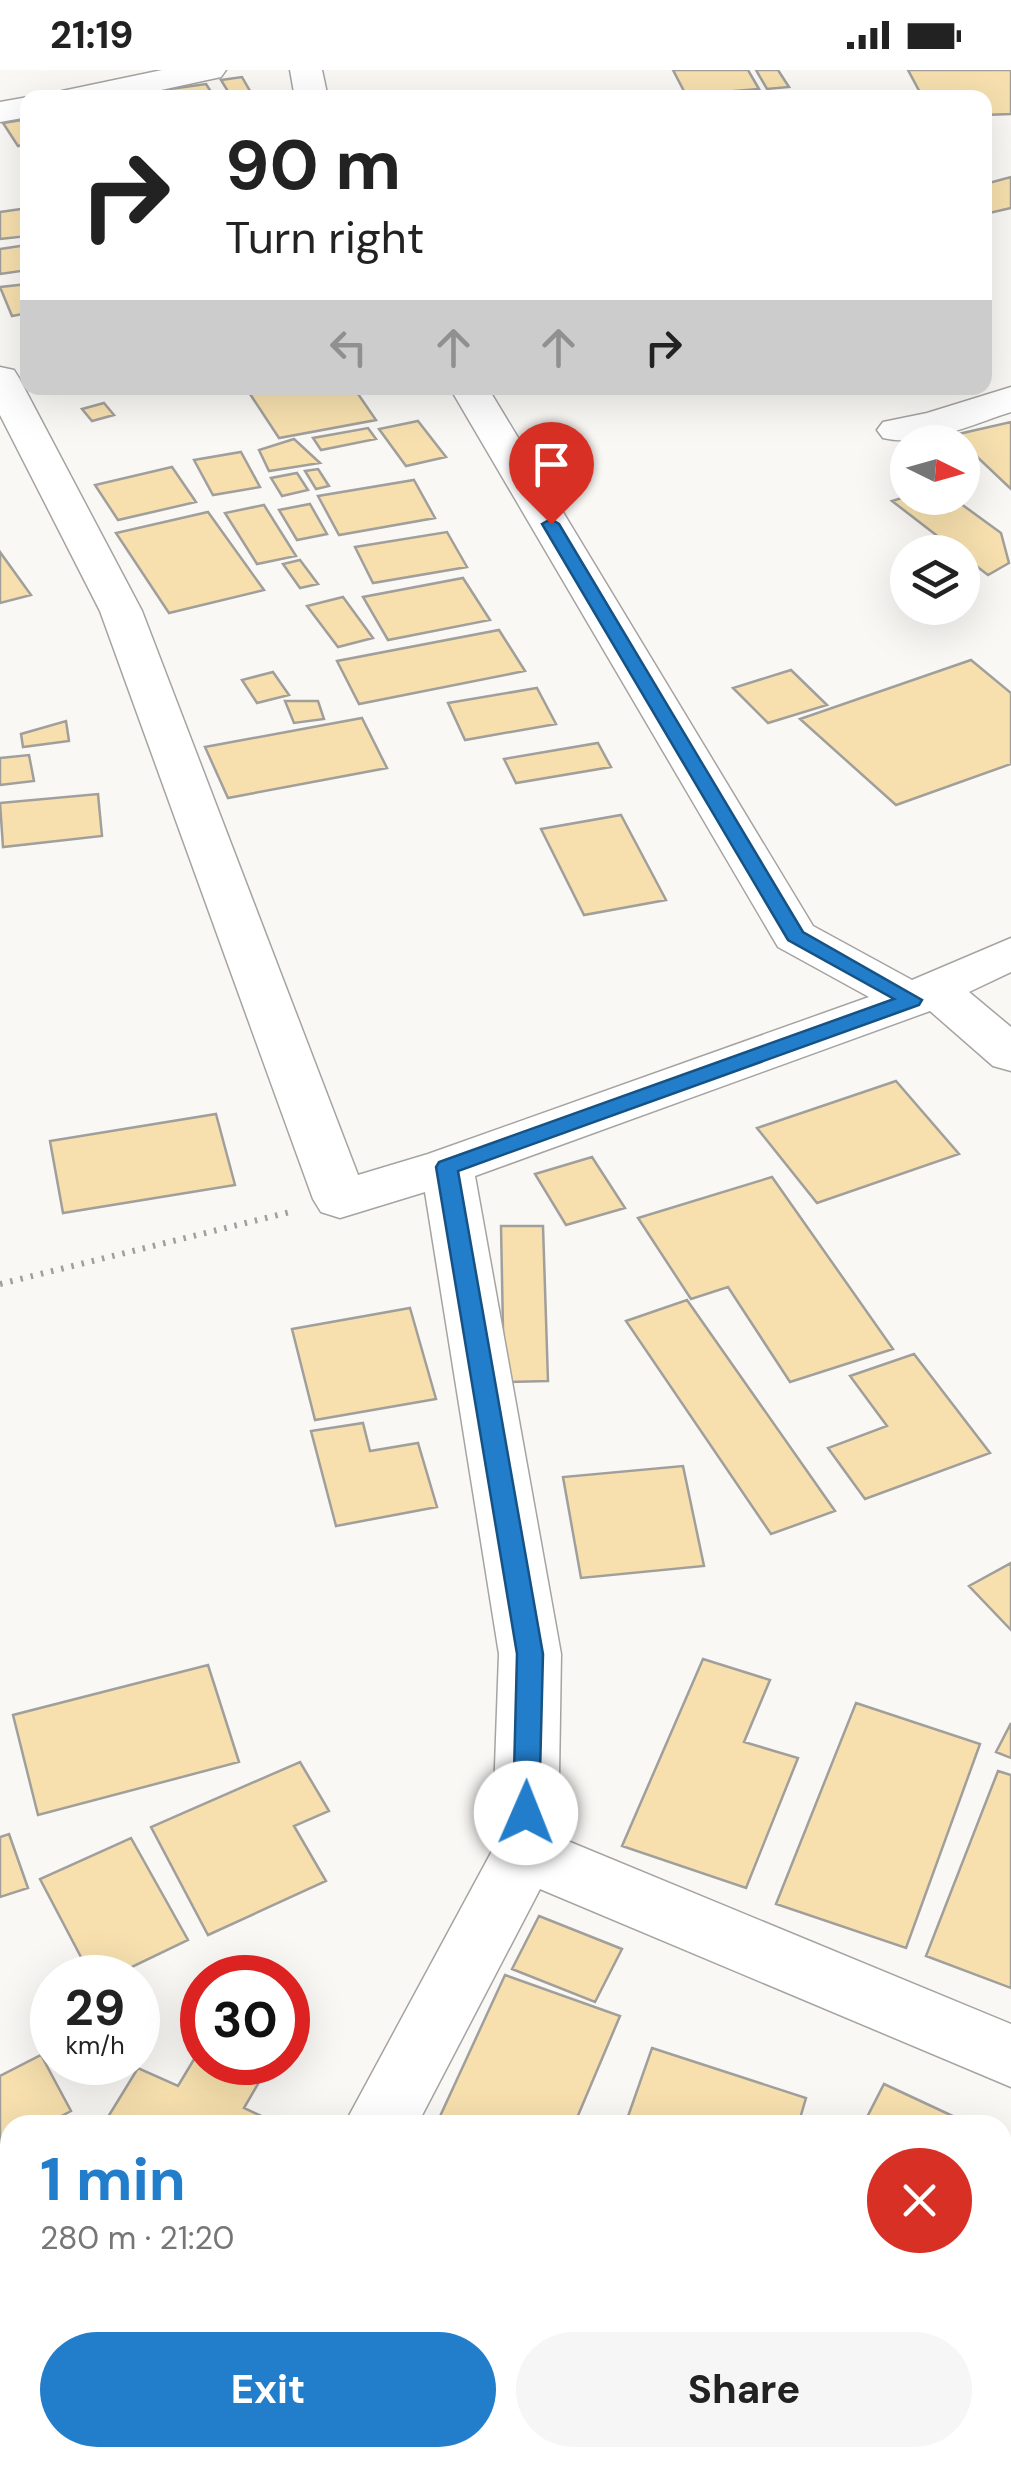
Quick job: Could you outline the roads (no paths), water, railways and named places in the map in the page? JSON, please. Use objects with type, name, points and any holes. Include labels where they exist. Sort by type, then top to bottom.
[{"type":"street","points":[[113,90],[210,70]]},
{"type":"street","points":[[0,378],[121,612],[340,1200],[447,1167],[923,994],[1011,952]]},
{"type":"street","points":[[474,395],[795,936],[923,994],[1011,1054]]},
{"type":"street","points":[[927,425],[1011,399]]},
{"type":"street","points":[[385,2115],[525,1853],[530,1654],[447,1167]]},
{"type":"street","points":[[525,1853],[1011,2056]]}]
